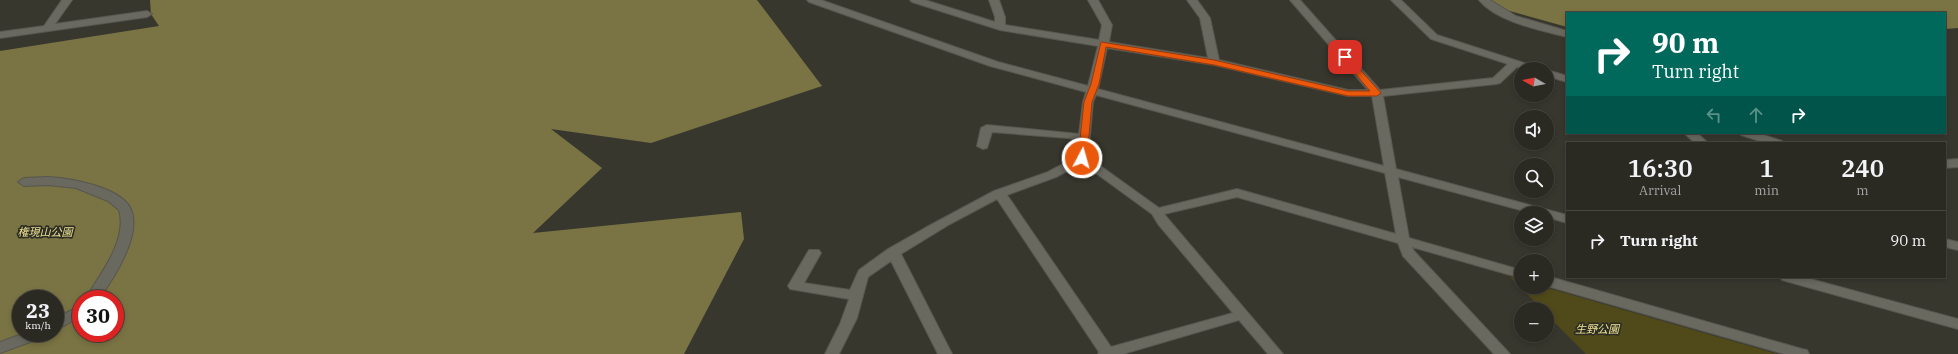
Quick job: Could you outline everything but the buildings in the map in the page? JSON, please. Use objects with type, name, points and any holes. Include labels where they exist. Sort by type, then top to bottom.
[{"type":"street","points":[[47,28],[66,0]]},
{"type":"street","points":[[812,0],[994,64],[1092,92],[1520,206]]},
{"type":"street","points":[[915,0],[1000,27],[1214,62],[1336,91],[1359,94],[1496,81],[1514,64]]},
{"type":"street","points":[[994,0],[1000,17],[1000,27]]},
{"type":"street","points":[[832,354],[844,332],[860,278],[864,273],[893,252],[927,231],[1000,194],[1072,166],[1082,158],[1088,102],[1092,92],[1107,25],[1093,0]]},
{"type":"street","points":[[1192,0],[1205,18],[1214,62]]},
{"type":"street","points":[[1295,0],[1377,93],[1403,240],[1408,253],[1503,354]]},
{"type":"street","points":[[1396,0],[1434,38],[1514,63]]},
{"type":"street","points":[[1484,0],[1495,10],[1514,19],[1566,34]]},
{"type":"street","points":[[0,35],[147,14]]},
{"type":"street","points":[[1554,75],[1566,79]]},
{"type":"street","points":[[983,146],[987,128],[1068,135],[1084,138]]},
{"type":"street","points":[[1691,134],[1701,142]]},
{"type":"street","points":[[1748,134],[1775,142]]},
{"type":"street","points":[[1082,158],[1157,212],[1162,221],[1276,354]]},
{"type":"street","points":[[1946,164],[1958,163]]},
{"type":"street","points":[[24,182],[56,181],[77,183],[99,190],[114,198],[123,206],[126,212],[127,232],[99,290]]},
{"type":"street","points":[[1157,212],[1237,193],[1514,272]]},
{"type":"street","points":[[1000,194],[1107,354],[1241,315]]},
{"type":"street","points":[[1554,215],[1566,219]]},
{"type":"street","points":[[1946,243],[1958,246]]},
{"type":"street","points":[[893,252],[945,354]]},
{"type":"street","points":[[814,253],[795,286],[856,295]]},
{"type":"street","points":[[1794,278],[1817,281],[1958,324]]},
{"type":"street","points":[[1554,283],[1802,354]]},
{"type":"street","points":[[0,348],[16,342]]},
{"type":"green space","name":"権現山公園","points":[[150,0],[757,0],[822,86],[651,143],[551,129],[602,168],[533,233],[741,212],[744,239],[684,354],[0,354],[0,51],[159,26],[151,14]]},
{"type":"green space","points":[[1491,0],[1958,0],[1958,28],[1946,29],[1946,12],[1566,12],[1566,27],[1499,8]]},
{"type":"green space","name":"生野公園","points":[[1554,290],[1777,354],[1586,354],[1554,322],[1554,302],[1535,302],[1527,294],[1554,294]]},
{"type":"route","points":[[1082,158],[1088,102],[1095,84],[1103,44],[1214,62],[1336,91],[1359,94],[1377,93],[1345,57]]}]
